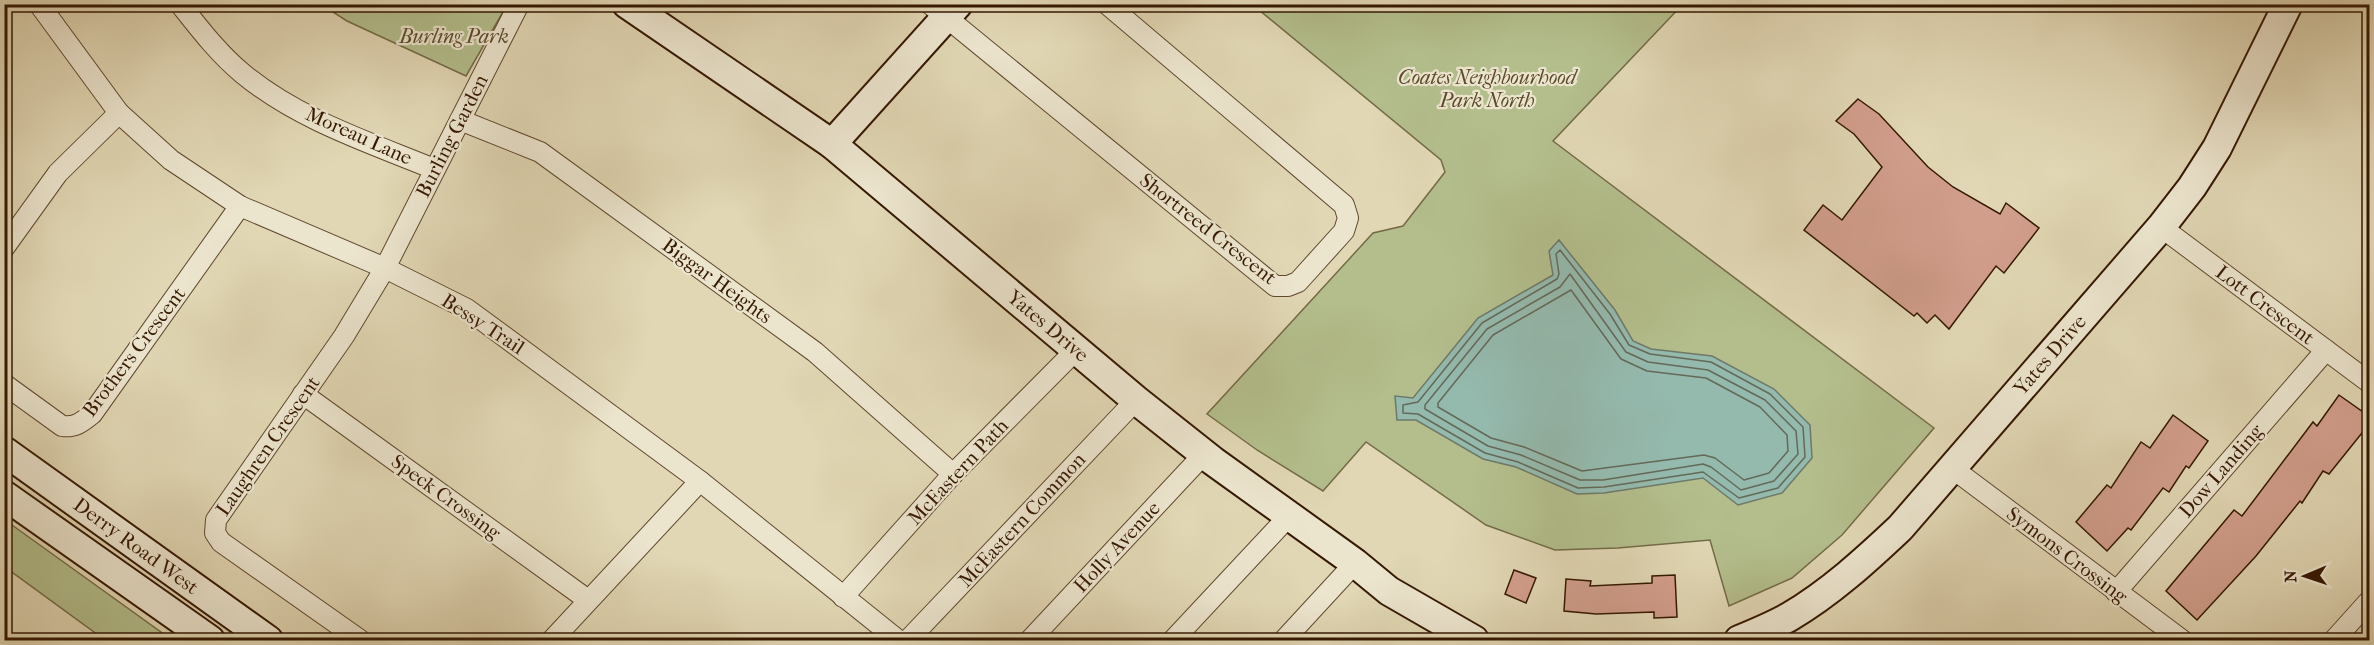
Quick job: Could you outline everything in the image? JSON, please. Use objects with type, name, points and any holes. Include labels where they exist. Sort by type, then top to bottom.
[{"type":"street","name":"Bessy Trail","points":[[39,4],[120,113],[171,160],[240,206],[385,268],[468,309],[700,481],[898,640]]},
{"type":"street","name":"Moreau Lane","points":[[180,4],[210,41],[241,72],[267,91],[321,123],[435,169]]},
{"type":"street","name":"Burling Garden","points":[[385,268],[519,4]]},
{"type":"street","name":"Yates Drive","points":[[627,4],[832,144],[1076,350],[1204,454],[1355,563],[1389,591],[1474,640]]},
{"type":"street","name":"Shortreed Crescent","points":[[945,8],[1275,286],[1288,286],[1298,282],[1344,231],[1348,218],[1344,205],[1107,4]]},
{"type":"street","name":"Yates Drive","points":[[1739,640],[1789,617],[1860,566],[1900,528],[2161,227],[2192,187],[2217,148],[2288,4]]},
{"type":"street","points":[[832,144],[945,8]]},
{"type":"street","points":[[4,248],[58,173],[120,113]]},
{"type":"street","name":"Biggar Heights","points":[[460,120],[540,152],[815,352],[953,474]]},
{"type":"street","name":"Brothers Crescent","points":[[4,384],[62,426],[69,427],[81,423],[92,414],[240,206]]},
{"type":"street","name":"Lott Crescent","points":[[2161,227],[2370,382]]},
{"type":"street","name":"Laughren Crescent","points":[[360,640],[221,542],[215,533],[216,520],[344,336],[385,268]]},
{"type":"street","name":"McEastern Path","points":[[843,597],[953,474],[1076,350]]},
{"type":"street","name":"Dow Landing","points":[[2116,592],[2326,350]]},
{"type":"street","name":"Speck Crossing","points":[[303,394],[588,600]]},
{"type":"street","name":"McEastern Common","points":[[908,640],[1136,400]]},
{"type":"street","name":"Derry Road West","points":[[4,452],[268,640]]},
{"type":"street","name":"Holly Avenue","points":[[1030,640],[1204,454]]},
{"type":"street","name":"Symons Crossing","points":[[1952,468],[2182,640]]},
{"type":"street","points":[[552,640],[700,481]]},
{"type":"street","name":"Derry Road West","points":[[4,495],[210,640]]},
{"type":"street","points":[[1173,640],[1289,516]]},
{"type":"street","points":[[1284,640],[1355,563]]},
{"type":"street","points":[[2334,640],[2370,600]]},
{"type":"green space","name":"Coates Neighbourhood Park North","points":[[1683,4],[1553,141],[1934,428],[1842,535],[1792,578],[1729,606],[1710,540],[1618,548],[1555,550],[1486,525],[1366,442],[1323,491],[1257,450],[1207,414],[1373,233],[1403,226],[1445,172],[1441,160],[1253,5]]},
{"type":"green space","name":"Burling Park","points":[[322,5],[507,5],[466,76],[347,21]]},
{"type":"green space","points":[[5,520],[172,640],[105,640],[5,567]]},
{"type":"water","points":[[1559,240],[1615,310],[1633,341],[1651,349],[1712,356],[1774,389],[1810,425],[1812,458],[1782,493],[1738,505],[1703,478],[1604,493],[1577,494],[1516,467],[1483,459],[1416,420],[1397,420],[1395,396],[1413,398],[1478,318],[1553,275],[1549,251]]},
{"type":"building","points":[[1858,99],[1879,114],[1928,167],[1953,187],[2000,214],[2006,203],[2039,228],[2004,273],[1996,266],[1949,329],[1935,315],[1927,323],[1917,313],[1914,316],[1804,230],[1823,205],[1842,220],[1882,167],[1854,134],[1836,121]]},
{"type":"building","points":[[2339,395],[2370,417],[2370,423],[2329,474],[2323,471],[2302,503],[2300,501],[2256,556],[2197,620],[2166,591],[2234,510],[2242,516],[2313,422],[2317,426]]},
{"type":"building","points":[[2173,415],[2208,441],[2189,468],[2186,466],[2169,492],[2163,488],[2131,530],[2128,528],[2107,551],[2076,522],[2107,485],[2111,488],[2141,442],[2150,448]]},
{"type":"building","points":[[1514,570],[1536,578],[1526,603],[1505,594]]},
{"type":"building","points":[[1675,575],[1677,617],[1654,618],[1654,612],[1596,614],[1564,611],[1566,579],[1591,581],[1590,586],[1652,583],[1652,576]]}]
